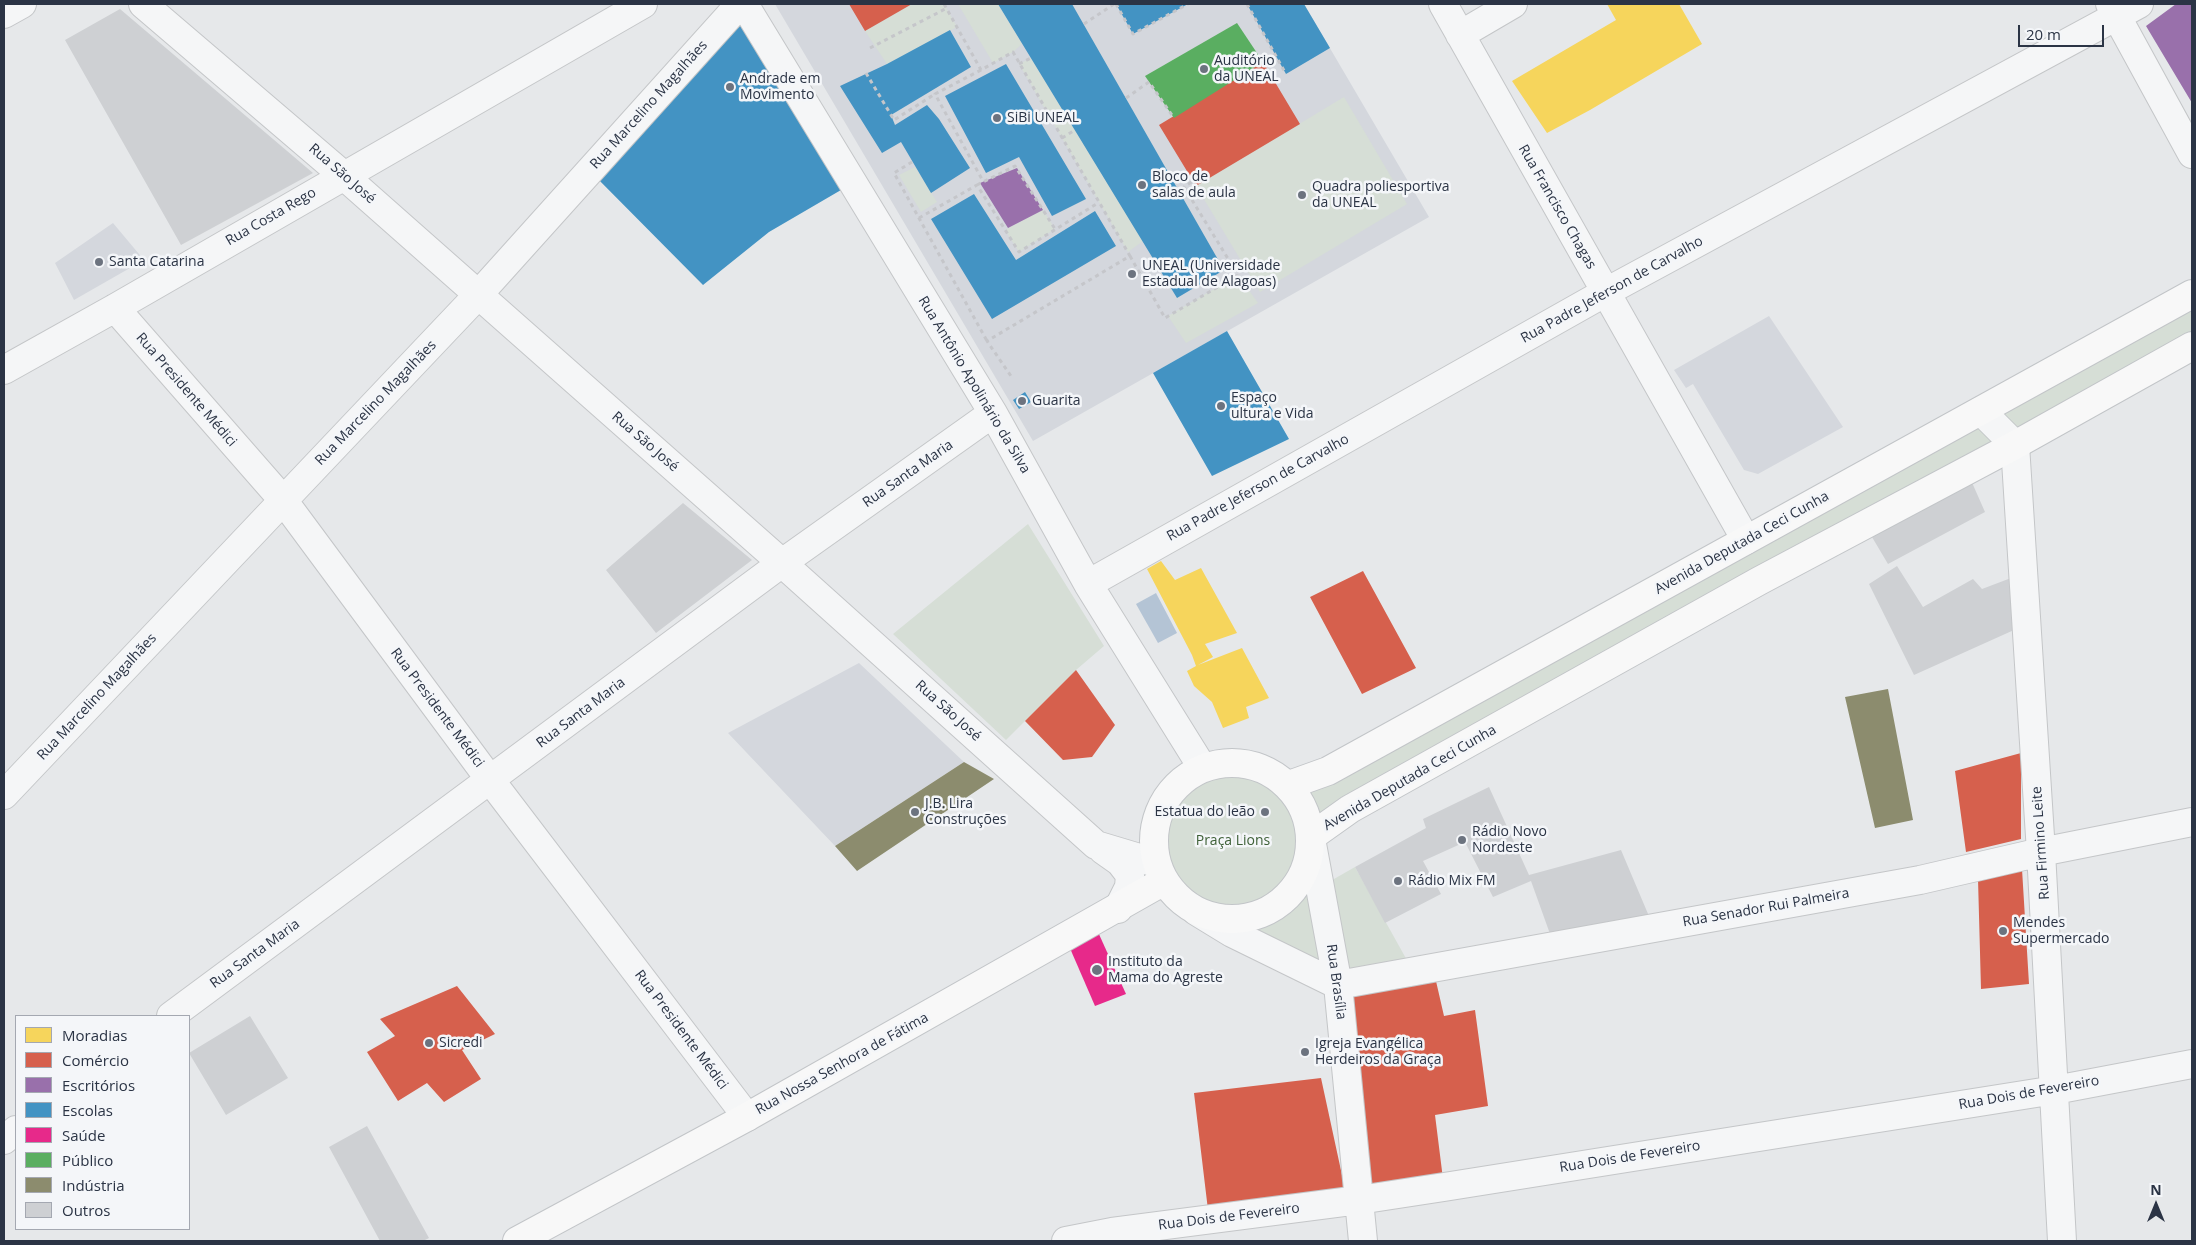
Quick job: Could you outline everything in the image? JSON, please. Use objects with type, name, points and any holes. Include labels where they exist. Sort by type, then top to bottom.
[{"type":"main road","name":"Avenida Deputada Ceci Cunha","points":[[1289,785],[1328,771],[2192,294]]},
{"type":"main road","name":"Avenida Deputada Ceci Cunha","points":[[1312,840],[1350,809],[1742,590],[2015,445],[2192,346]]},
{"type":"main road","points":[[1232,762],[1263,768],[1289,785],[1308,817],[1312,840],[1304,874],[1285,899],[1258,915],[1227,920],[1196,911],[1176,896],[1160,872],[1156,817],[1166,796],[1202,767],[1232,762]]},
{"type":"main road","name":"Rua Nossa Senhora de Fátima","points":[[522,1240],[747,1117],[1118,909],[1160,872]]},
{"type":"street","points":[[4,14],[22,4]]},
{"type":"street","name":"Rua São José","points":[[143,4],[343,175],[782,563],[1096,845],[1160,872]]},
{"type":"street","name":"Rua Costa Rego","points":[[4,370],[643,4]]},
{"type":"street","name":"Rua Marcelino Magalhães","points":[[4,795],[478,295],[740,4]]},
{"type":"street","name":"Rua Antônio Apolinário da Silva","points":[[744,4],[993,414],[1088,584],[1202,767]]},
{"type":"street","name":"Rua Francisco Chagas","points":[[1443,4],[1746,540]]},
{"type":"street","points":[[1460,34],[1513,4]]},
{"type":"street","points":[[2122,8],[2192,154]]},
{"type":"street","name":"Rua Padre Jeferson de Carvalho","points":[[1088,584],[1606,292],[2122,8]]},
{"type":"street","name":"Rua Presidente Médici","points":[[115,308],[283,500],[491,780],[747,1117]]},
{"type":"street","points":[[1981,411],[2015,445]]},
{"type":"street","name":"Rua Santa Maria","points":[[172,1015],[782,563],[993,414]]},
{"type":"street","name":"Rua Firmino Leite","points":[[2015,445],[2041,852],[2062,1241]]},
{"type":"street","name":"Rua Senador Rui Palmeira","points":[[1338,985],[1920,880],[2041,852],[2192,822]]},
{"type":"street","name":"Rua Brasília","points":[[1312,840],[1338,985],[1363,1241]]},
{"type":"street","points":[[1096,845],[1120,862],[1130,874],[1129,887],[1118,909]]},
{"type":"street","points":[[1196,911],[1232,933],[1338,985]]},
{"type":"street","name":"Rua Dois de Fevereiro","points":[[1066,1241],[1112,1232],[1359,1200],[2055,1090],[2192,1064]]},
{"type":"street","points":[[4,1140],[15,1131]]},
{"type":"path","points":[[944,4],[981,70]]},
{"type":"path","points":[[1084,24],[1115,4],[1133,34],[1188,4]]},
{"type":"path","points":[[1247,4],[1286,74]]},
{"type":"path","points":[[870,48],[947,8]]},
{"type":"path","points":[[866,73],[894,120],[935,94],[1012,52],[1165,318],[1238,275],[1184,188],[1193,181]]},
{"type":"path","points":[[1019,64],[1031,58]]},
{"type":"path","points":[[1126,98],[1149,82],[1174,118]]},
{"type":"path","points":[[935,94],[983,181]]},
{"type":"path","points":[[1062,138],[1075,130]]},
{"type":"path","points":[[912,162],[894,173],[987,341],[1012,379]]},
{"type":"path","points":[[919,218],[983,181],[1015,166],[1055,229]]},
{"type":"path","points":[[977,185],[1019,252],[1098,203]]},
{"type":"path","points":[[987,341],[1130,256]]},
{"type":"shaded area","name":"UNEAL (Universidade Estadual de Alagoas)","points":[[775,4],[1304,4],[1429,217],[1033,441]]},
{"type":"shaded area","name":"Santa Catarina","points":[[113,223],[144,260],[74,300],[55,263]]},
{"type":"shaded area","points":[[1769,316],[1843,427],[1758,474],[1744,470],[1693,384],[1686,388],[1674,370]]},
{"type":"shaded area","points":[[859,663],[964,762],[835,846],[728,733]]},
{"type":"green space","points":[[912,4],[944,4],[957,27],[887,64],[865,31]]},
{"type":"green space","points":[[958,4],[998,4],[1022,44],[1013,52],[993,63]]},
{"type":"green space","points":[[1031,58],[1143,241],[1128,252],[1019,64]]},
{"type":"green space","name":"Quadra poliesportiva da UNEAL","points":[[1344,97],[1407,204],[1260,292],[1196,186]]},
{"type":"green space","points":[[915,167],[937,202],[921,212],[899,175]]},
{"type":"green space","points":[[1043,210],[1055,229],[1019,252],[1005,230]]},
{"type":"green space","points":[[1238,275],[1258,303],[1186,343],[1168,316]]},
{"type":"green space","name":"Praça Lions","points":[[2192,294],[2192,346],[1312,836],[1320,887],[1355,867],[1413,971],[1338,985],[1196,911],[1175,896],[1164,881],[1156,863],[1156,817],[1166,796],[1202,767],[1232,762],[1263,768],[1289,785]]},
{"type":"green space","points":[[1028,524],[1104,646],[1076,670],[1006,740],[893,634]]},
{"type":"water","points":[[1156,593],[1177,633],[1158,643],[1136,604]]},
{"type":"building: Moradias","points":[[1607,4],[1679,4],[1702,44],[1547,133],[1512,81],[1616,20]]},
{"type":"building: Moradias","points":[[1161,561],[1175,580],[1201,568],[1237,633],[1205,644],[1213,657],[1198,665],[1242,648],[1269,698],[1246,707],[1249,718],[1223,728],[1212,702],[1194,686],[1187,671],[1196,666],[1192,655],[1147,569]]},
{"type":"building: Comércio","points":[[849,4],[912,4],[865,31]]},
{"type":"building: Comércio","points":[[1263,62],[1300,124],[1196,186],[1159,125]]},
{"type":"building: Comércio","points":[[1363,571],[1416,668],[1362,694],[1310,597]]},
{"type":"building: Comércio","points":[[1076,670],[1115,725],[1092,757],[1063,760],[1025,721]]},
{"type":"building: Comércio","points":[[2021,753],[2021,839],[1966,852],[1955,771]]},
{"type":"building: Comércio","name":"Mendes Supermercado","points":[[2022,869],[2029,984],[1981,989],[1978,879]]},
{"type":"building: Comércio","points":[[1433,968],[1444,1016],[1475,1010],[1488,1106],[1435,1115],[1444,1187],[1359,1200],[1338,985]]},
{"type":"building: Comércio","name":"Sicredi","points":[[457,986],[495,1034],[462,1050],[481,1079],[444,1102],[427,1083],[398,1101],[367,1052],[395,1036],[380,1019]]},
{"type":"building: Comércio","points":[[1321,1078],[1345,1189],[1208,1210],[1194,1093]]},
{"type":"building: Escritórios","points":[[2176,4],[2192,4],[2192,103],[2146,26]]},
{"type":"building: Escritórios","points":[[1017,168],[1043,210],[1008,228],[980,183]]},
{"type":"building: Escolas","name":"Andrade em Movimento","points":[[740,4],[853,183],[769,232],[703,285],[590,171]]},
{"type":"building: Escolas","name":"Bloco de salas de aula","points":[[998,4],[1072,4],[1224,270],[1177,298]]},
{"type":"building: Escolas","points":[[1116,4],[1188,4],[1133,34]]},
{"type":"building: Escolas","points":[[1247,4],[1304,4],[1330,48],[1286,74]]},
{"type":"building: Escolas","points":[[950,30],[971,67],[891,115],[895,125],[927,105],[939,119],[970,168],[931,193],[901,142],[882,153],[840,86],[887,64]]},
{"type":"building: Escolas","name":"SiBi UNEAL","points":[[1006,64],[1086,199],[1052,216],[1019,157],[986,173],[945,96]]},
{"type":"building: Escolas","points":[[974,194],[1016,260],[1095,211],[1116,246],[992,319],[931,219]]},
{"type":"building: Escolas","name":"Espaço ultura e Vida","points":[[1227,331],[1289,439],[1212,476],[1153,373]]},
{"type":"building: Escolas","name":"Guarita","points":[[1025,392],[1031,402],[1019,409],[1013,400]]},
{"type":"building: Saúde","name":"Instituto da Mama do Agreste","points":[[1098,932],[1126,994],[1095,1006],[1069,946]]},
{"type":"building: Público","name":"Auditório da UNEAL","points":[[1237,23],[1263,62],[1174,118],[1145,76]]},
{"type":"building: Indústria","points":[[1888,689],[1913,820],[1875,828],[1845,697]]},
{"type":"building: Indústria","name":"J.B. Lira Construções","points":[[964,762],[994,779],[857,871],[835,846]]},
{"type":"building: Outros","points":[[120,9],[313,173],[181,245],[65,40]]},
{"type":"building: Outros","points":[[1970,478],[1985,512],[1888,564],[1869,532]]},
{"type":"building: Outros","points":[[683,503],[752,560],[656,633],[606,570]]},
{"type":"building: Outros","points":[[1897,566],[1923,607],[1973,579],[1982,589],[2011,578],[2014,630],[1914,675],[1869,584]]},
{"type":"building: Outros","points":[[1489,787],[1529,875],[1621,850],[1654,928],[1554,945],[1531,881],[1493,897],[1465,842],[1423,861],[1441,894],[1385,923],[1355,867],[1426,828],[1423,819]]},
{"type":"building: Outros","points":[[250,1016],[288,1078],[226,1115],[190,1052]]},
{"type":"building: Outros","points":[[367,1126],[429,1238],[423,1241],[380,1241],[329,1147]]},
{"type":"place","name":"Auditório da UNEAL","points":[[1204,69]]},
{"type":"place","name":"Andrade em Movimento","points":[[730,87]]},
{"type":"place","name":"SiBi UNEAL","points":[[997,118]]},
{"type":"place","name":"Bloco de salas de aula","points":[[1142,185]]},
{"type":"place","name":"Quadra poliesportiva da UNEAL","points":[[1302,195]]},
{"type":"place","name":"Santa Catarina","points":[[99,262]]},
{"type":"place","name":"UNEAL (Universidade Estadual de Alagoas)","points":[[1132,274]]},
{"type":"place","name":"Guarita","points":[[1022,401]]},
{"type":"place","name":"Espaço ultura e Vida","points":[[1221,406]]},
{"type":"place","name":"J.B. Lira Construções","points":[[915,812]]},
{"type":"place","name":"Estatua do leão","points":[[1265,812]]},
{"type":"place","name":"Rádio Novo Nordeste","points":[[1462,840]]},
{"type":"place","name":"Rádio Mix FM","points":[[1398,881]]},
{"type":"place","name":"Mendes Supermercado","points":[[2003,931]]},
{"type":"place","name":"Instituto da Mama do Agreste","points":[[1097,970]]},
{"type":"place","name":"Sicredi","points":[[429,1043]]},
{"type":"place","name":"Igreja Evangélica Herdeiros da Graça","points":[[1305,1052]]}]
